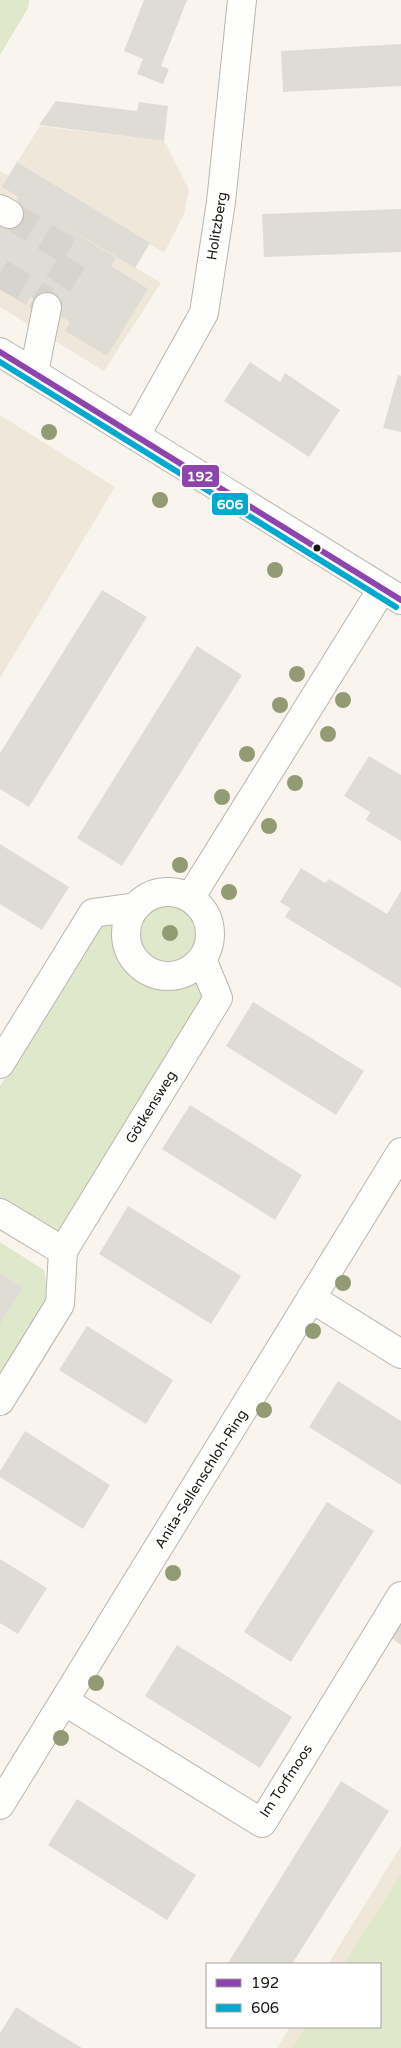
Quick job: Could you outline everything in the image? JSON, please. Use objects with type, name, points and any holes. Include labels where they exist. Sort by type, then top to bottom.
[{"type":"street","name":"Holitzberg","points":[[136,435],[204,313],[221,202],[242,0]]},
{"type":"street","points":[[34,372],[47,307]]},
{"type":"street","points":[[0,352],[392,595],[190,898]]},
{"type":"street","points":[[167,892],[179,893],[190,898],[201,907],[208,919],[211,933],[209,947],[202,960],[193,969],[181,975],[167,977],[154,974],[142,968],[133,958],[127,946],[126,932],[129,919],[136,907],[145,899],[167,892]]},
{"type":"street","points":[[0,1064],[93,913],[136,907]]},
{"type":"street","name":"Götkensweg","points":[[0,1401],[60,1304],[63,1251],[218,998],[202,960]]},
{"type":"street","name":"Anita-Sellenschloh-Ring","points":[[0,1805],[401,1152]]},
{"type":"street","points":[[0,1214],[63,1251]]},
{"type":"street","points":[[311,1298],[401,1354]]},
{"type":"street","name":"Im Torfmoos","points":[[64,1701],[262,1823],[401,1596]]},
{"type":"shaded area","points":[[40,126],[164,141],[189,189],[184,214],[164,253],[17,162]]},
{"type":"shaded area","points":[[0,171],[9,176],[3,187],[161,283],[104,371],[0,307]]},
{"type":"shaded area","points":[[0,415],[115,487],[0,678]]},
{"type":"shaded area","points":[[401,1846],[401,2048],[277,2048],[289,2028],[381,2028],[381,1963],[329,1963]]},
{"type":"green space","points":[[0,0],[29,0],[28,8],[0,55]]},
{"type":"green space","points":[[168,898],[189,904],[199,914],[205,935],[199,956],[189,966],[168,972],[147,966],[137,956],[131,935],[137,914],[147,904]]},
{"type":"green space","points":[[125,916],[125,943],[128,955],[141,972],[151,978],[164,980],[179,979],[203,967],[206,992],[57,1240],[0,1205],[0,1086],[100,924]]},
{"type":"green space","points":[[0,1242],[44,1270],[48,1297],[0,1376]]},
{"type":"green space","points":[[401,1874],[401,2048],[292,2048],[304,2028],[381,2028],[381,1963],[345,1963]]},
{"type":"building","points":[[144,0],[187,0],[161,66],[169,69],[163,84],[137,74],[143,59],[124,51]]},
{"type":"building","points":[[401,44],[401,86],[283,92],[281,51]]},
{"type":"building","points":[[56,101],[137,111],[139,102],[168,106],[164,141],[39,125]]},
{"type":"building","points":[[17,162],[150,243],[135,268],[53,219],[116,258],[111,266],[148,289],[107,356],[65,331],[70,322],[31,297],[26,305],[0,289],[0,228],[19,197],[2,187]]},
{"type":"building","points":[[401,209],[401,252],[264,257],[262,214]]},
{"type":"building","points":[[250,362],[280,382],[285,373],[340,410],[309,457],[224,401]]},
{"type":"building","points":[[398,375],[401,376],[401,432],[383,428]]},
{"type":"building","points":[[102,590],[147,617],[29,807],[0,789],[0,753]]},
{"type":"building","points":[[197,646],[242,675],[122,866],[77,838]]},
{"type":"building","points":[[369,756],[401,775],[401,841],[366,820],[370,812],[344,796]]},
{"type":"building","points":[[0,844],[69,887],[42,930],[0,904]]},
{"type":"building","points":[[301,868],[325,883],[329,879],[387,914],[401,891],[401,988],[285,917],[290,908],[280,902]]},
{"type":"building","points":[[253,1002],[364,1071],[336,1115],[226,1046]]},
{"type":"building","points":[[190,1105],[302,1175],[275,1220],[162,1149]]},
{"type":"building","points":[[128,1206],[241,1276],[211,1324],[99,1254]]},
{"type":"building","points":[[0,1273],[23,1287],[0,1324]]},
{"type":"building","points":[[87,1326],[173,1380],[146,1424],[59,1370]]},
{"type":"building","points":[[338,1381],[401,1421],[401,1485],[309,1427]]},
{"type":"building","points":[[25,1431],[110,1485],[83,1529],[0,1477],[0,1471]]},
{"type":"building","points":[[327,1502],[374,1531],[291,1662],[244,1632]]},
{"type":"building","points":[[0,1559],[47,1588],[18,1634],[0,1623]]},
{"type":"building","points":[[401,1622],[401,1645],[391,1638]]},
{"type":"building","points":[[177,1645],[292,1717],[260,1768],[145,1696]]},
{"type":"building","points":[[341,1781],[389,1811],[293,1963],[228,1963]]},
{"type":"building","points":[[77,1799],[196,1875],[167,1920],[48,1845]]},
{"type":"building","points":[[16,2007],[82,2048],[0,2048],[0,2033]]},
{"type":"tunnel","points":[[9,214],[76,256],[47,301],[47,307]]},
{"type":"tunnel","points":[[0,273],[47,301]]},
{"type":"transit line","name":"192","points":[[0,352],[401,600]]},
{"type":"transit line","name":"606","points":[[0,362],[396,607]]}]
